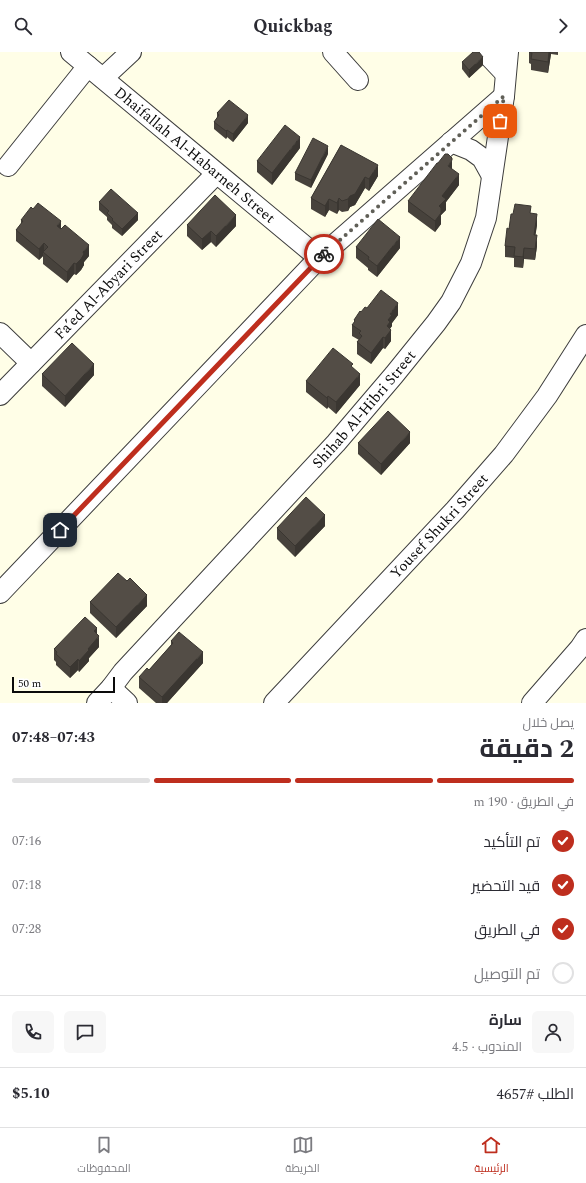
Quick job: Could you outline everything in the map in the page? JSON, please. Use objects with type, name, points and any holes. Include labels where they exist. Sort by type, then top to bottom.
[{"type":"street","name":"Dhaifallah Al-Habarneh Street","points":[[71,52],[216,174],[320,258]]},
{"type":"street","points":[[8,166],[96,72],[131,52]]},
{"type":"street","points":[[333,52],[358,80]]},
{"type":"street","points":[[485,52],[506,73]]},
{"type":"street","name":"Shihab Al-Hibri Street","points":[[97,703],[123,672],[336,442],[394,375],[436,323],[454,297],[471,263],[486,218],[504,96],[508,52]]},
{"type":"street","points":[[0,592],[320,258],[504,96]]},
{"type":"street","points":[[451,142],[467,148],[482,158],[492,176]]},
{"type":"street","name":"Fa’ed Al-Abyari Street","points":[[0,395],[216,174]]},
{"type":"street","points":[[0,333],[31,363]]},
{"type":"street","name":"Yousef Shukri Street","points":[[274,703],[455,510],[504,454],[547,396],[586,335]]},
{"type":"street","points":[[532,703],[584,647]]},
{"type":"street","points":[[111,688],[127,703]]},
{"type":"building","points":[[473,52],[479,52],[483,57],[469,70],[462,62]]},
{"type":"building","points":[[529,52],[549,52],[548,62],[531,59],[532,53]]},
{"type":"building","points":[[229,100],[248,115],[233,134],[227,130],[226,131],[214,122],[219,115],[217,113]]},
{"type":"building","points":[[285,125],[300,137],[272,173],[257,161]]},
{"type":"building","points":[[313,138],[328,146],[311,180],[295,173]]},
{"type":"building","points":[[341,145],[378,165],[369,179],[365,177],[355,194],[342,201],[339,198],[337,203],[329,199],[325,206],[311,198]]},
{"type":"building","points":[[445,154],[448,154],[452,158],[448,166],[459,174],[442,196],[446,199],[439,206],[441,208],[441,213],[435,221],[408,201]]},
{"type":"building","points":[[111,189],[138,213],[122,229],[112,220],[113,219],[107,213],[109,211],[99,202]]},
{"type":"building","points":[[215,195],[236,215],[216,236],[211,231],[202,239],[187,225]]},
{"type":"building","points":[[38,203],[61,221],[57,226],[61,229],[65,225],[89,245],[83,252],[84,254],[81,259],[76,264],[74,263],[67,272],[43,252],[48,247],[44,243],[39,249],[16,230],[23,221],[21,220],[31,207],[33,209]]},
{"type":"building","points":[[515,204],[531,206],[530,213],[537,214],[534,235],[537,235],[535,249],[524,248],[523,257],[514,256],[515,247],[505,246],[507,228],[509,229],[511,214],[513,214]]},
{"type":"building","points":[[378,219],[400,237],[377,266],[368,259],[369,257],[356,247]]},
{"type":"building","points":[[381,290],[398,303],[390,314],[392,315],[388,320],[390,322],[387,326],[391,330],[385,338],[383,337],[371,353],[357,342],[362,336],[359,333],[361,331],[352,325],[360,311],[361,312],[365,307],[367,308]]},
{"type":"building","points":[[72,343],[94,364],[65,396],[42,374]]},
{"type":"building","points":[[333,348],[353,364],[351,366],[360,374],[336,402],[328,396],[327,398],[306,381]]},
{"type":"building","points":[[388,411],[410,432],[381,464],[358,443]]},
{"type":"building","points":[[306,497],[325,515],[295,546],[277,528]]},
{"type":"building","points":[[118,573],[127,581],[130,578],[147,595],[116,627],[90,602]]},
{"type":"building","points":[[85,617],[97,628],[94,631],[99,636],[79,661],[78,659],[70,667],[56,654],[57,652],[54,649]]},
{"type":"building","points":[[179,632],[203,652],[162,697],[139,677],[147,668],[149,670],[173,643],[171,641]]},
{"type":"way so far","points":[[324,254],[504,96],[500,121]]},
{"type":"route","points":[[60,530],[324,254]]}]
